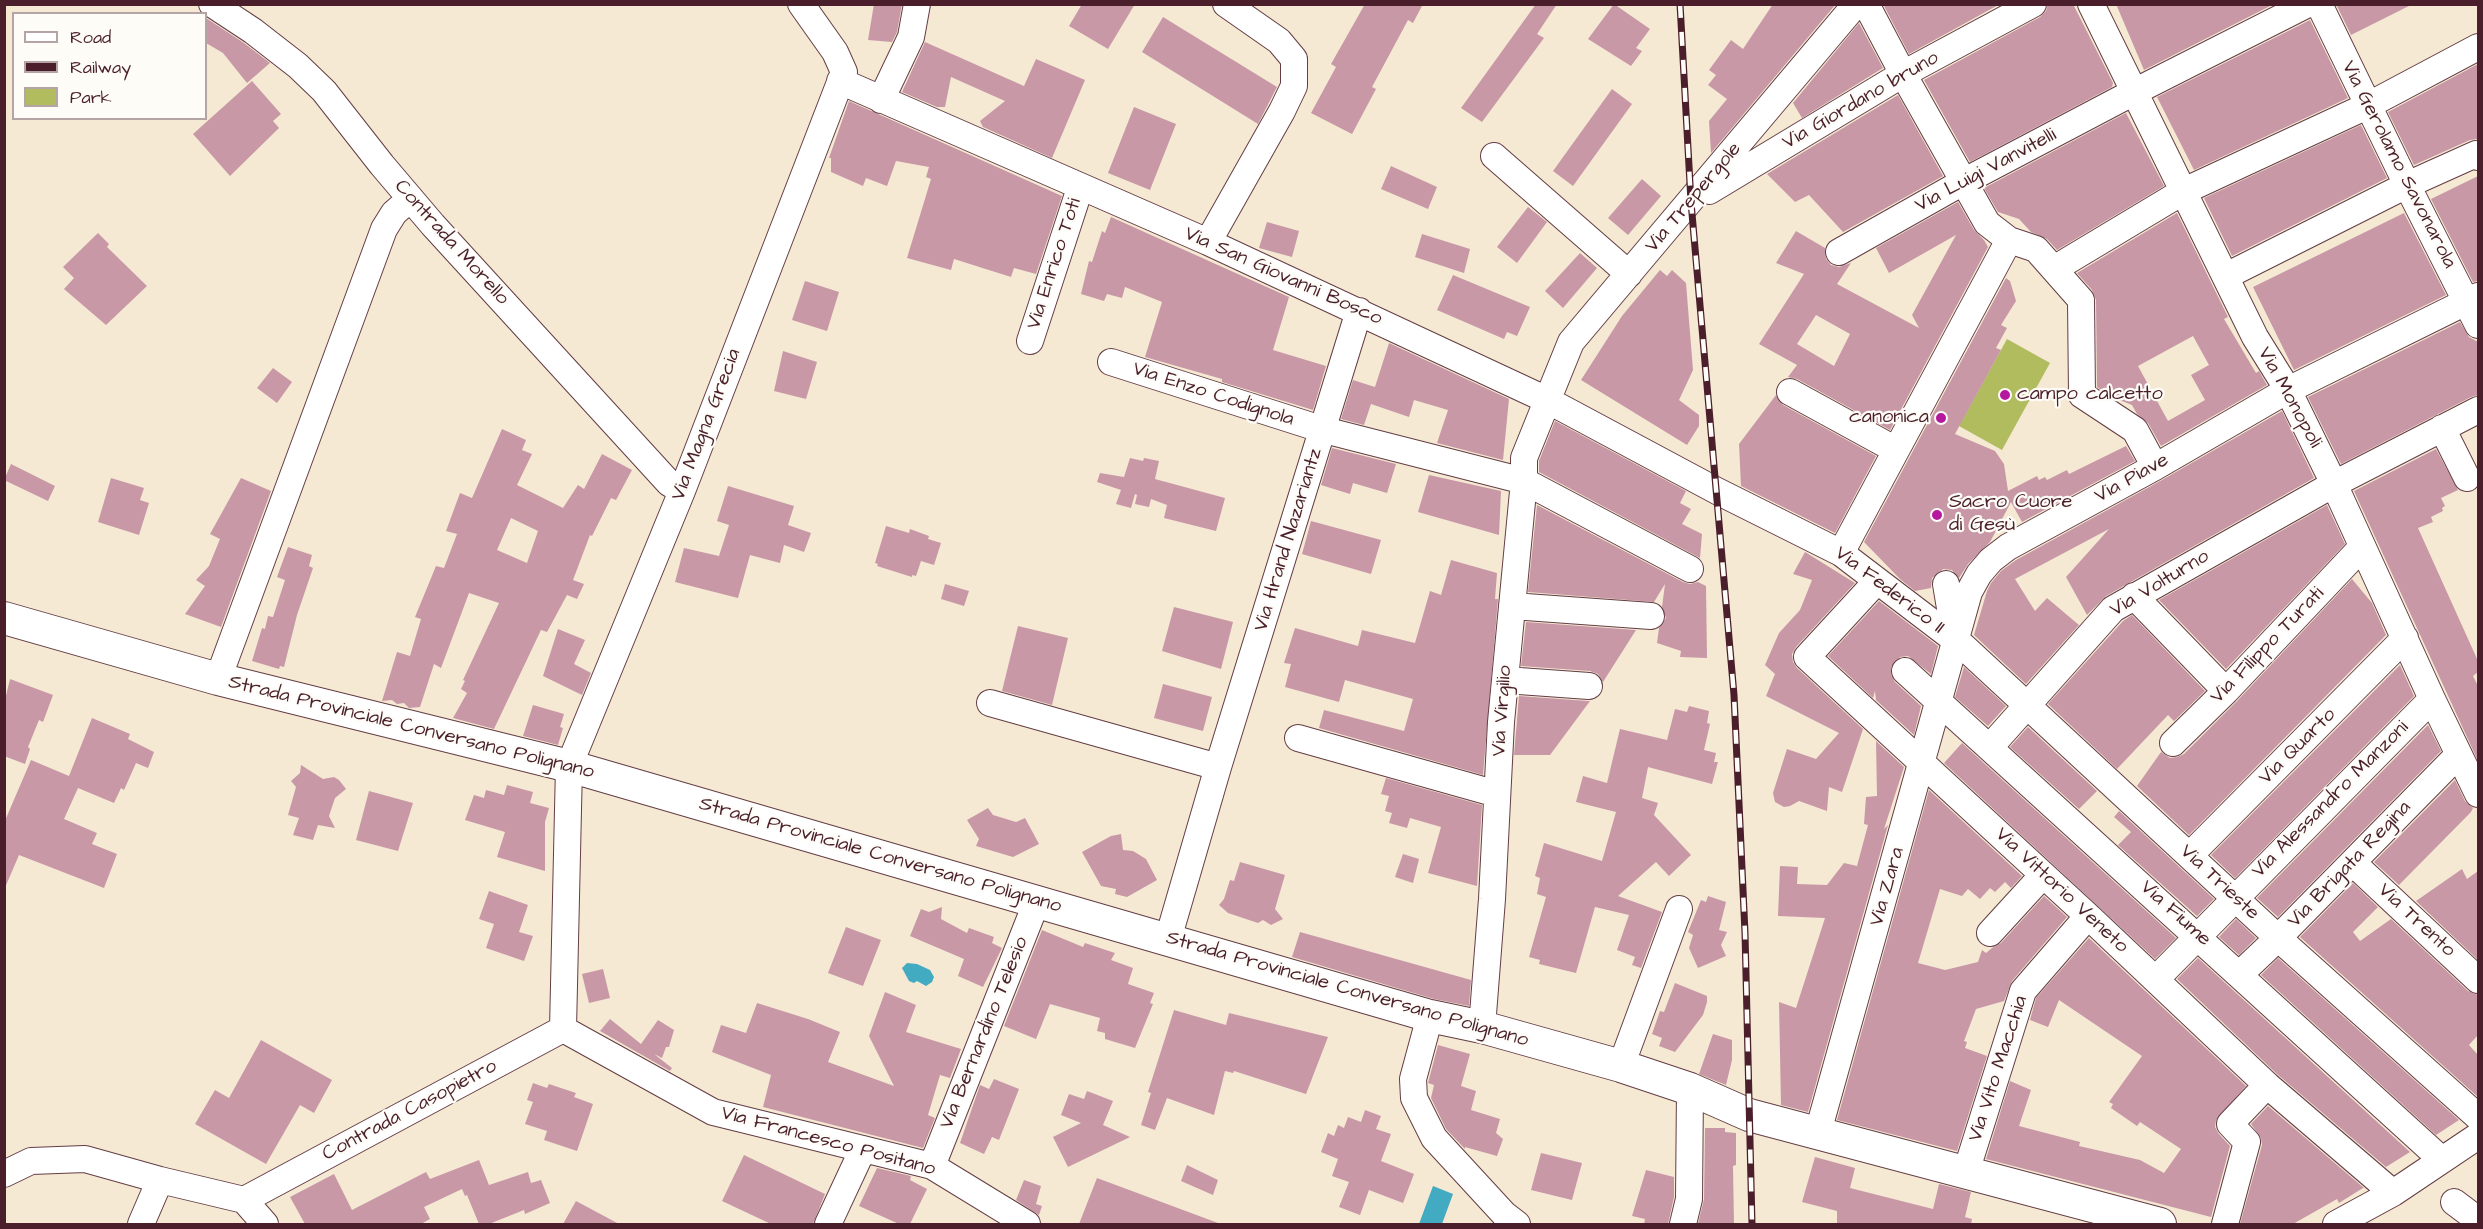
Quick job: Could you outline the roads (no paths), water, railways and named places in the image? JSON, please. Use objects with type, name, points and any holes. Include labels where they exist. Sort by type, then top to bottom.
[{"type":"main road","name":"Strada Provinciale Conversano Polignano","points":[[4,618],[218,679],[569,766],[1430,1016],[1482,1027],[1621,1066],[1690,1089],[1749,1115],[2160,1224]]},
{"type":"street","name":"Contrada Morello","points":[[212,4],[253,31],[298,66],[324,91],[410,199],[669,483],[682,491]]},
{"type":"street","points":[[801,4],[835,52],[844,72],[840,81]]},
{"type":"street","points":[[881,100],[911,37],[917,4]]},
{"type":"street","points":[[1208,242],[1294,86],[1294,59],[1279,41],[1226,4]]},
{"type":"street","name":"Via Trepergole","points":[[1547,400],[1570,342],[1691,202],[1856,4]]},
{"type":"street","points":[[1866,4],[1987,224],[2009,240],[2036,249],[2081,300],[2082,395],[2135,430],[2155,467]]},
{"type":"street","name":"Via Giordano bruno","points":[[1691,202],[1903,74],[2033,4]]},
{"type":"street","name":"Via Monopoli","points":[[2091,4],[2255,337],[2288,390],[2478,794]]},
{"type":"street","name":"Via Luigi Vanvitelli","points":[[1839,252],[1963,182],[2308,4]]},
{"type":"street","name":"Via Gerolamo Savonarola","points":[[2319,4],[2407,186],[2473,298],[2478,325]]},
{"type":"street","points":[[2054,269],[2184,191],[2367,106],[2478,47]]},
{"type":"street","name":"Via San Giovanni Bosco","points":[[840,81],[1080,188],[1208,242],[1359,312],[1547,400],[1717,491]]},
{"type":"street","name":"Via Magna Grecia","points":[[569,766],[682,491],[840,81]]},
{"type":"street","points":[[1494,156],[1629,274]]},
{"type":"street","points":[[2226,276],[2407,186],[2477,156]]},
{"type":"street","name":"Via Enrico Toti","points":[[1030,341],[1080,188]]},
{"type":"street","points":[[218,679],[384,229],[394,213],[410,199]]},
{"type":"street","points":[[1840,553],[2009,240]]},
{"type":"street","name":"Via Piave","points":[[1959,643],[1969,592],[1991,560],[2008,547],[2155,467],[2288,390],[2473,298]]},
{"type":"street","name":"Via Hrand Nazariantz","points":[[1168,939],[1218,767],[1359,312]]},
{"type":"street","name":"Via Enzo Codignola","points":[[1111,362],[1324,430],[1524,481],[1690,569]]},
{"type":"street","points":[[1790,392],[1896,450]]},
{"type":"street","name":"Via Virgilio","points":[[1482,1027],[1505,680],[1524,481],[1524,458],[1547,400]]},
{"type":"street","name":"Via Volturno","points":[[1990,747],[2113,609],[2334,484],[2478,410]]},
{"type":"street","points":[[2442,428],[2467,478]]},
{"type":"street","name":"Via Federico II","points":[[1717,491],[1840,553],[1959,643]]},
{"type":"street","name":"Via Filippo Turati","points":[[2173,743],[2226,692],[2362,547]]},
{"type":"street","name":"Via Vittorio Veneto","points":[[1877,581],[1807,657],[2156,979],[2267,1085],[2393,1193]]},
{"type":"street","points":[[1946,584],[1959,643]]},
{"type":"street","points":[[2134,596],[2226,692]]},
{"type":"street","points":[[1512,606],[1651,616]]},
{"type":"street","name":"Via Quarto","points":[[2190,855],[2405,638]]},
{"type":"street","name":"Via Zara","points":[[1818,1132],[1939,702],[1959,643]]},
{"type":"street","name":"Via Trieste","points":[[1959,643],[2278,938],[2478,1117]]},
{"type":"street","name":"Via Fiume","points":[[1905,671],[2199,936],[2442,1160]]},
{"type":"street","points":[[1505,680],[1589,686]]},
{"type":"street","name":"Via Alessandro Manzoni","points":[[2156,979],[2234,897],[2432,699]]},
{"type":"street","points":[[990,702],[1218,767]]},
{"type":"street","points":[[1298,738],[1497,794]]},
{"type":"street","name":"Via Brigata Regina","points":[[2240,974],[2353,863],[2458,754]]},
{"type":"street","points":[[563,1029],[569,766]]},
{"type":"street","name":"Via Trento","points":[[2353,863],[2478,980]]},
{"type":"street","points":[[1990,933],[2043,875]]},
{"type":"street","name":"Via Bernardino Telesio","points":[[932,1166],[1037,901]]},
{"type":"street","points":[[1621,1066],[1679,909]]},
{"type":"street","name":"Via Vito Macchia","points":[[1966,1172],[2023,991],[2088,916]]},
{"type":"street","points":[[1430,1016],[1413,1080],[1414,1098],[1434,1138],[1516,1224]]},
{"type":"street","name":"Via Francesco Positano","points":[[563,1029],[713,1112],[932,1166],[1027,1224]]},
{"type":"street","name":"Contrada Casopietro","points":[[244,1200],[563,1029]]},
{"type":"street","points":[[2225,1224],[2247,1142],[2230,1124],[2267,1085]]},
{"type":"street","points":[[1683,1224],[1689,1199],[1690,1089]]},
{"type":"street","points":[[2336,1224],[2393,1193],[2478,1136]]},
{"type":"street","points":[[828,1224],[863,1149]]},
{"type":"street","points":[[4,1174],[31,1161],[85,1159],[244,1200],[265,1224]]},
{"type":"street","points":[[141,1224],[160,1180]]},
{"type":"street","points":[[2454,1202],[2478,1220]]},
{"type":"water","points":[[907,963],[917,964],[930,970],[934,977],[932,982],[926,986],[917,981],[914,983],[909,981],[902,968]]},
{"type":"water","points":[[1433,1186],[1453,1194],[1442,1224],[1419,1224]]},
{"type":"railway","points":[[1680,4],[1691,202],[1734,695],[1745,933],[1752,1224]]},
{"type":"place","name":"campo calcetto","points":[[2005,395]]},
{"type":"place","name":"canonica","points":[[1941,418]]},
{"type":"place","name":"Sacro Cuore di Gesù","points":[[1937,515]]}]
